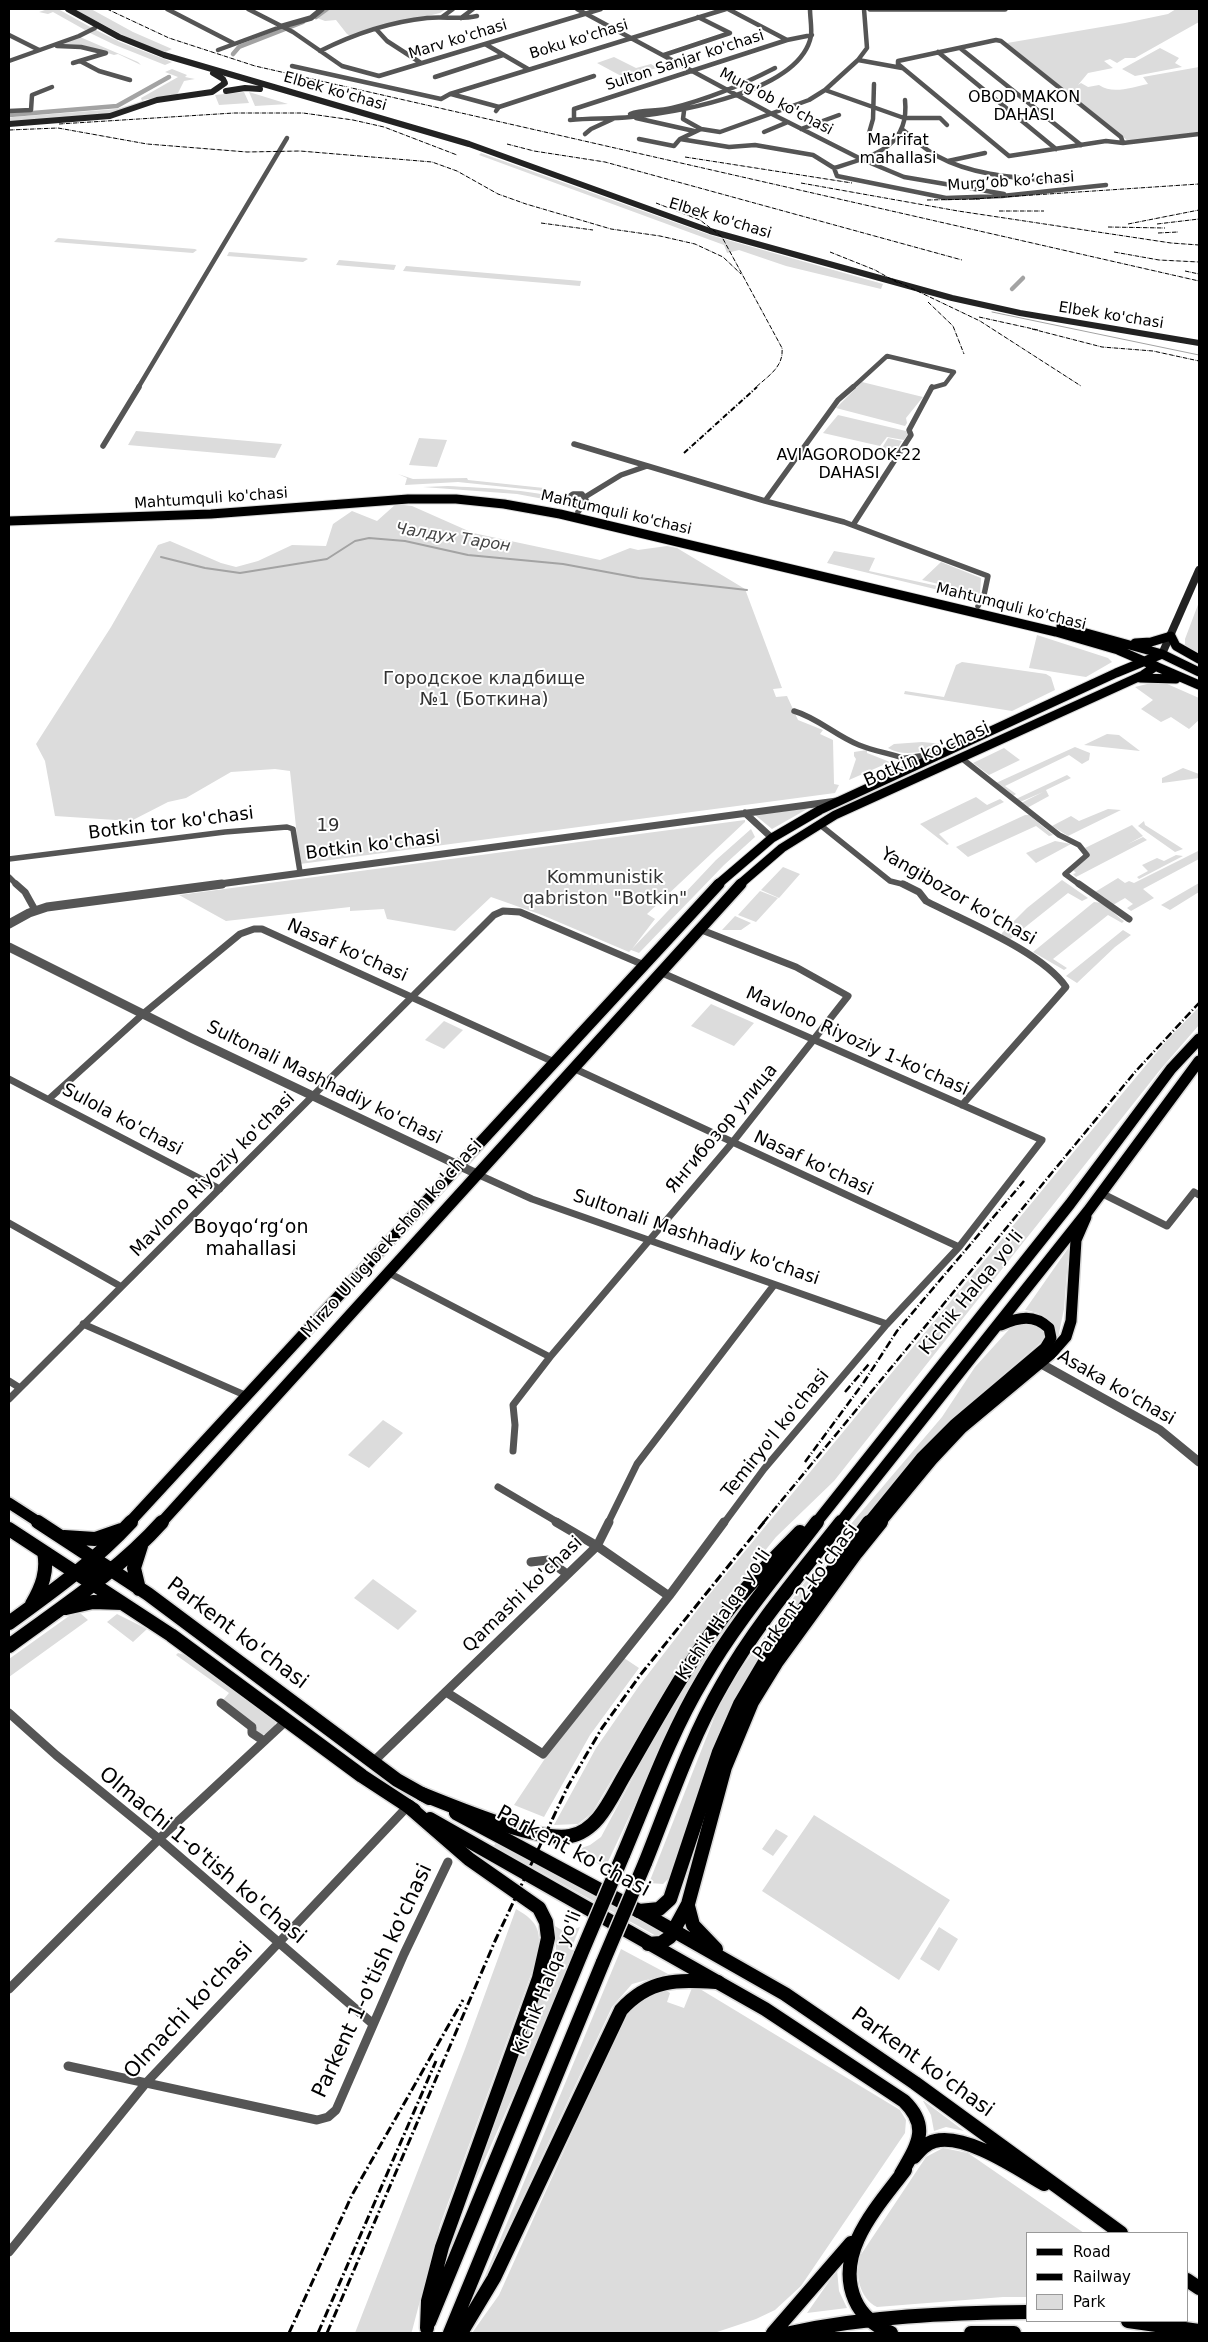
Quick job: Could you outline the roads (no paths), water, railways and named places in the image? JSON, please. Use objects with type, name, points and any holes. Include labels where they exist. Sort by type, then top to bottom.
[{"type":"main road","points":[[61,9],[95,28],[146,51],[215,74],[224,79],[228,88],[238,88],[248,84],[244,80]]},
{"type":"main road","name":"Elbek ko'chasi","points":[[68,9],[109,32],[142,46],[244,80],[468,144],[710,231],[952,298],[1020,313],[1199,343]]},
{"type":"main road","name":"Elbek ko'chasi","points":[[9,124],[110,116],[153,101],[214,91],[233,79],[244,80]]},
{"type":"main road","name":"Elbek ko'chasi","points":[[226,91],[238,88],[260,89],[466,146],[708,233],[910,290],[1002,312],[1199,347]]},
{"type":"main road","name":"Elbek ko'chasi","points":[[182,96],[260,89]]},
{"type":"main road","name":"Mahtumquli ko'chasi","points":[[9,521],[432,492],[500,497],[579,508],[978,606],[1118,650],[1198,685]]},
{"type":"main road","name":"Mahtumquli ko'chasi","points":[[9,515],[157,521],[408,499],[456,499],[496,503],[560,514],[1124,642],[1162,654],[1199,672]]},
{"type":"main road","points":[[1156,666],[1199,570]]},
{"type":"main road","points":[[1056,632],[1119,655],[1124,663],[1116,673]]},
{"type":"main road","points":[[1124,642],[1146,643],[1171,636]]},
{"type":"main road","points":[[1171,636],[1176,646],[1199,659]]},
{"type":"main road","name":"Botkin ko'chasi","points":[[774,836],[838,801],[1116,673],[1162,654]]},
{"type":"main road","name":"Botkin ko'chasi","points":[[788,842],[819,824],[960,757],[1136,678],[1156,666]]},
{"type":"main road","points":[[1136,678],[1162,677],[1198,685]]},
{"type":"main road","points":[[1008,722],[1019,731]]},
{"type":"main road","points":[[774,836],[788,842]]},
{"type":"main road","name":"Mirzo Ulug'bek shoh ko'chasi","points":[[9,1646],[57,1611],[94,1571],[125,1528],[717,885],[774,836]]},
{"type":"main road","name":"Mirzo Ulug'bek shoh ko'chasi","points":[[9,1623],[77,1573],[111,1570],[145,1541],[745,878],[788,842]]},
{"type":"main road","points":[[644,965],[660,972]]},
{"type":"main road","name":"Kichik Halqa yo'li","points":[[426,2331],[581,1954],[684,1714],[703,1678],[769,1581],[1070,1204],[1171,1070],[1199,1038]]},
{"type":"main road","name":"Kichik Halqa yo'li","points":[[450,2333],[699,1730],[721,1686],[742,1651],[799,1575],[1088,1211],[1199,1061]]},
{"type":"main road","points":[[639,1911],[656,1910],[672,1898],[723,1744],[740,1704],[769,1655],[850,1545],[921,1458],[956,1424],[1036,1361],[1056,1348],[1068,1332],[1076,1240],[1088,1211]]},
{"type":"main road","points":[[322,1315],[340,1324]]},
{"type":"main road","points":[[998,1326],[1023,1317],[1034,1318],[1046,1324],[1051,1332],[1051,1338],[1036,1361]]},
{"type":"main road","name":"Parkent 2-ko'chasi","points":[[675,1931],[688,1904],[725,1768],[749,1709],[776,1663],[856,1553],[932,1460],[962,1428],[1036,1361]]},
{"type":"main road","points":[[422,1794],[508,1824],[557,1836],[576,1834],[588,1828],[603,1811],[679,1684],[718,1625],[758,1575],[843,1487]]},
{"type":"main road","name":"Parkent ko'chasi","points":[[9,1503],[60,1536],[124,1603],[402,1802],[515,1869],[718,1982],[811,2038],[904,2100],[918,2116],[920,2130],[915,2148],[901,2174]]},
{"type":"main road","points":[[60,1536],[95,1539],[125,1528]]},
{"type":"main road","name":"Parkent ko'chasi","points":[[9,1529],[77,1573],[111,1570],[406,1785],[543,1861],[639,1911],[785,1994],[836,2028],[1120,2232]]},
{"type":"main road","points":[[139,1589],[134,1578],[133,1567],[136,1555],[145,1541]]},
{"type":"main road","points":[[28,1610],[43,1581],[46,1565],[44,1552]]},
{"type":"main road","points":[[57,1611],[93,1602],[124,1603]]},
{"type":"main road","points":[[406,1785],[402,1802],[476,1865],[537,1906],[544,1919],[548,1934],[543,1966],[442,2246],[428,2301],[426,2331]]},
{"type":"main road","points":[[688,1904],[688,1916],[692,1924],[730,1962]]},
{"type":"main road","points":[[648,1944],[664,1942],[675,1931]]},
{"type":"main road","points":[[461,2333],[494,2278],[620,2010],[634,1994],[656,1984],[684,1980],[718,1982]]},
{"type":"main road","points":[[773,2333],[861,2232],[901,2174],[926,2144],[939,2140],[951,2140],[976,2148],[1081,2204]]},
{"type":"main road","points":[[861,2232],[850,2254],[847,2276],[853,2296],[868,2320],[891,2333]]},
{"type":"main road","points":[[1188,2281],[1199,2288]]},
{"type":"main road","points":[[790,2333],[840,2323],[868,2320],[937,2314],[1026,2312]]},
{"type":"main road","points":[[1135,2322],[1199,2331]]},
{"type":"main road","points":[[971,2333],[1014,2333]]},
{"type":"street","points":[[167,9],[233,43]]},
{"type":"street","points":[[248,9],[286,28],[320,51],[332,44],[376,30],[442,17],[461,18],[477,16]]},
{"type":"street","points":[[218,50],[233,43],[286,28],[311,18],[322,9]]},
{"type":"street","points":[[442,17],[453,9]]},
{"type":"street","points":[[461,18],[473,9]]},
{"type":"street","name":"Murg'ob ko'chasi","points":[[576,9],[772,114],[861,159],[904,177],[1004,194]]},
{"type":"street","name":"Marv ko'chasi","points":[[320,51],[342,66],[379,76],[602,9]]},
{"type":"street","points":[[727,9],[787,40]]},
{"type":"street","name":"Boku ko'chasi","points":[[292,66],[441,99],[450,94],[528,69],[727,9]]},
{"type":"street","points":[[585,134],[590,128],[606,126],[615,118],[684,110],[738,96],[770,80],[795,63],[804,52],[812,35],[813,20],[810,9]]},
{"type":"street","points":[[684,110],[683,119],[701,129],[720,132],[809,100],[825,90],[858,60],[868,46],[864,9]]},
{"type":"street","points":[[870,9],[1005,9]]},
{"type":"street","points":[[664,55],[730,33],[698,17]]},
{"type":"street","points":[[9,60],[79,36],[95,28]]},
{"type":"street","points":[[376,30],[387,41],[420,63]]},
{"type":"street","points":[[9,35],[39,50]]},
{"type":"street","name":"Sulton Sanjar ko'chasi","points":[[615,118],[572,119],[574,109],[787,40],[812,35]]},
{"type":"street","points":[[1123,144],[1121,137],[1002,42],[996,40],[900,60],[898,62],[1005,155],[1016,156],[1106,141],[1123,144],[1199,134]]},
{"type":"street","points":[[485,44],[528,69]]},
{"type":"street","points":[[46,47],[81,47],[106,53],[73,63]]},
{"type":"street","points":[[960,48],[1081,146]]},
{"type":"street","points":[[938,52],[1056,150]]},
{"type":"street","points":[[435,77],[503,55]]},
{"type":"street","points":[[858,60],[904,69]]},
{"type":"street","points":[[80,61],[98,71],[130,80]]},
{"type":"street","points":[[631,115],[644,110],[662,111],[728,90],[774,68]]},
{"type":"street","points":[[450,94],[498,109],[594,76]]},
{"type":"street","points":[[868,133],[872,128],[875,107],[874,84]]},
{"type":"street","points":[[9,111],[31,110],[32,95],[52,87]]},
{"type":"street","points":[[825,90],[904,118],[940,118],[947,125]]},
{"type":"street","points":[[834,168],[861,159],[889,145],[903,130],[905,100]]},
{"type":"street","points":[[631,115],[695,131]]},
{"type":"street","points":[[801,129],[839,115]]},
{"type":"street","points":[[764,132],[788,122]]},
{"type":"street","points":[[639,139],[674,146],[680,139],[701,129]]},
{"type":"street","points":[[903,130],[935,155],[970,169],[999,176],[1064,182]]},
{"type":"street","points":[[103,446],[287,138]]},
{"type":"street","name":"Murg’ob ko’chasi","points":[[680,139],[729,147],[755,145],[813,155],[834,168],[837,176],[841,178],[939,198],[1002,196],[1106,185]]},
{"type":"street","points":[[948,161],[986,153]]},
{"type":"street","points":[[765,501],[838,400],[886,356],[954,372],[945,384],[932,386],[909,430],[911,435],[854,525]]},
{"type":"street","points":[[574,444],[765,501],[854,525],[988,576],[984,595],[978,606]]},
{"type":"street","points":[[585,497],[576,494],[567,498],[579,508],[585,497],[621,475],[648,466]]},
{"type":"street","points":[[794,711],[812,717],[852,742],[878,752],[906,758],[918,764]]},
{"type":"street","points":[[906,758],[942,753]]},
{"type":"street","points":[[960,757],[1059,835],[1069,838],[1085,851],[1087,855],[1065,874],[1129,919]]},
{"type":"street","name":"Botkin ko'chasi","points":[[9,924],[36,910],[300,872],[838,801]]},
{"type":"street","points":[[745,813],[774,836]]},
{"type":"street","name":"Yangibozor ko'chasi","points":[[819,824],[890,881],[905,884],[919,892],[926,901],[1025,952],[1059,977],[1066,987],[962,1105]]},
{"type":"street","name":"Botkin tor ko'chasi","points":[[9,859],[234,831],[287,827],[293,828],[300,872]]},
{"type":"street","points":[[9,877],[24,892],[36,910]]},
{"type":"street","name":"Mavlono Riyoziy ko'chasi","points":[[9,1399],[120,1286],[314,1096],[494,915],[503,911],[524,914],[644,965]]},
{"type":"street","name":"Nasaf ko'chasi","points":[[49,1099],[143,1014],[240,934],[254,929],[262,929],[554,1062]]},
{"type":"street","name":"Янгибозор улица","points":[[513,1451],[515,1425],[513,1405],[550,1357],[732,1143],[848,996],[832,984],[762,953],[699,929]]},
{"type":"street","name":"Sultonali Mashhadiy ko'chasi","points":[[9,947],[143,1014],[459,1166],[532,1199],[774,1285],[832,1303],[887,1324]]},
{"type":"street","name":"Mavlono Riyoziy 1-ko'chasi","points":[[660,972],[1042,1140]]},
{"type":"street","name":"Nasaf ko'chasi","points":[[573,1068],[959,1247]]},
{"type":"street","name":"Sulola ko'chasi","points":[[9,1079],[220,1189]]},
{"type":"street","name":"Temiryo'l ko'chasi","points":[[446,1692],[543,1754],[669,1596],[764,1470],[887,1324],[959,1247],[1042,1140]]},
{"type":"street","points":[[1101,1193],[1167,1226],[1194,1192],[1199,1195]]},
{"type":"street","points":[[9,1223],[120,1286]]},
{"type":"street","points":[[387,1272],[550,1357]]},
{"type":"street","name":"Qamashi ko'chasi","points":[[373,1762],[597,1546],[637,1464],[774,1285]]},
{"type":"street","points":[[83,1324],[247,1396]]},
{"type":"street","name":"Asaka ko'chasi","points":[[1036,1361],[1160,1430],[1199,1462]]},
{"type":"street","points":[[9,1381],[20,1388]]},
{"type":"street","points":[[498,1487],[597,1546],[669,1596]]},
{"type":"street","points":[[531,1562],[548,1560],[568,1574]]},
{"type":"street","points":[[220,1703],[252,1726],[252,1732],[264,1742]]},
{"type":"street","name":"Olmachi 1-o'tish ko'chasi","points":[[9,1713],[56,1755],[159,1839],[277,1943],[373,2024]]},
{"type":"street","points":[[9,1989],[159,1839],[287,1720]]},
{"type":"street","name":"Olmachi ko'chasi","points":[[9,2252],[146,2083],[277,1943],[402,1802]]},
{"type":"street","name":"Parkent 1-o'tish ko'chasi","points":[[68,2066],[322,2120],[328,2118],[336,2110],[373,2024],[448,1862]]},
{"type":"waterway","points":[[316,17],[327,9]]},
{"type":"waterway","points":[[233,54],[239,47],[303,22]]},
{"type":"waterway","points":[[9,115],[117,106],[169,77]]},
{"type":"waterway","points":[[1012,289],[1023,278]]},
{"type":"waterway","points":[[992,312],[1199,355]]},
{"type":"waterway","name":"Чалдух Тарон","points":[[161,557],[205,568],[240,573],[327,559],[355,541],[369,538],[405,541],[468,555],[563,564],[639,578],[747,590]]},
{"type":"railway","points":[[107,9],[169,38],[255,66],[1199,281]]},
{"type":"railway","points":[[59,124],[234,113],[303,113],[353,120],[384,127],[457,155]]},
{"type":"railway","points":[[9,130],[58,128],[147,144],[247,152],[300,151],[432,162],[457,171],[498,194],[526,204],[611,229],[660,236],[695,244],[723,257],[741,274]]},
{"type":"railway","points":[[507,144],[534,151],[605,162],[962,260]]},
{"type":"railway","points":[[685,157],[852,183]]},
{"type":"railway","points":[[801,183],[958,211],[1171,243],[1199,245]]},
{"type":"railway","points":[[973,199],[1199,184]]},
{"type":"railway","points":[[927,200],[980,199]]},
{"type":"railway","points":[[656,203],[700,220],[722,237],[782,348],[782,355],[778,366],[755,388]]},
{"type":"railway","points":[[1128,224],[1199,210]]},
{"type":"railway","points":[[999,211],[1044,211]]},
{"type":"railway","points":[[1157,224],[1199,219]]},
{"type":"railway","points":[[541,223],[593,230]]},
{"type":"railway","points":[[1108,227],[1165,228]]},
{"type":"railway","points":[[1158,233],[1178,232]]},
{"type":"railway","points":[[830,252],[875,270],[898,283]]},
{"type":"railway","points":[[1114,252],[1159,260],[1199,262]]},
{"type":"railway","points":[[1185,271],[1199,274]]},
{"type":"railway","points":[[892,279],[980,321],[1081,386]]},
{"type":"railway","points":[[928,302],[953,326],[964,354]]},
{"type":"railway","points":[[979,317],[1038,330]]},
{"type":"railway","points":[[1032,329],[1102,347],[1153,351],[1199,361]]},
{"type":"railway","points":[[684,453],[757,387]]},
{"type":"railway","points":[[763,1523],[1135,1072],[1199,1003]]},
{"type":"railway","points":[[805,1462],[864,1382],[897,1331],[1024,1181]]},
{"type":"railway","points":[[845,1392],[869,1364]]},
{"type":"railway","points":[[327,2333],[495,1941],[568,1786],[602,1728],[641,1674],[764,1522]]},
{"type":"railway","points":[[289,2333],[352,2195],[463,2000]]},
{"type":"railway","points":[[318,2333],[436,2061]]},
{"type":"district","name":"OBOD MAKON DAHASI","points":[[1024,107]]},
{"type":"district","name":"Maʼrifat mahallasi","points":[[898,150]]},
{"type":"district","name":"AVIAGORODOK-22 DAHASI","points":[[849,465]]},
{"type":"district","name":"Boyqoʻrgʻon mahallasi","points":[[251,1239]]},
{"type":"park label","name":"Городское кладбище №1 (Боткина)","points":[[484,690]]},
{"type":"park label","name":"19","points":[[328,826]]},
{"type":"park label","name":"Kommunistik qabriston \"Botkin\"","points":[[605,888]]}]
